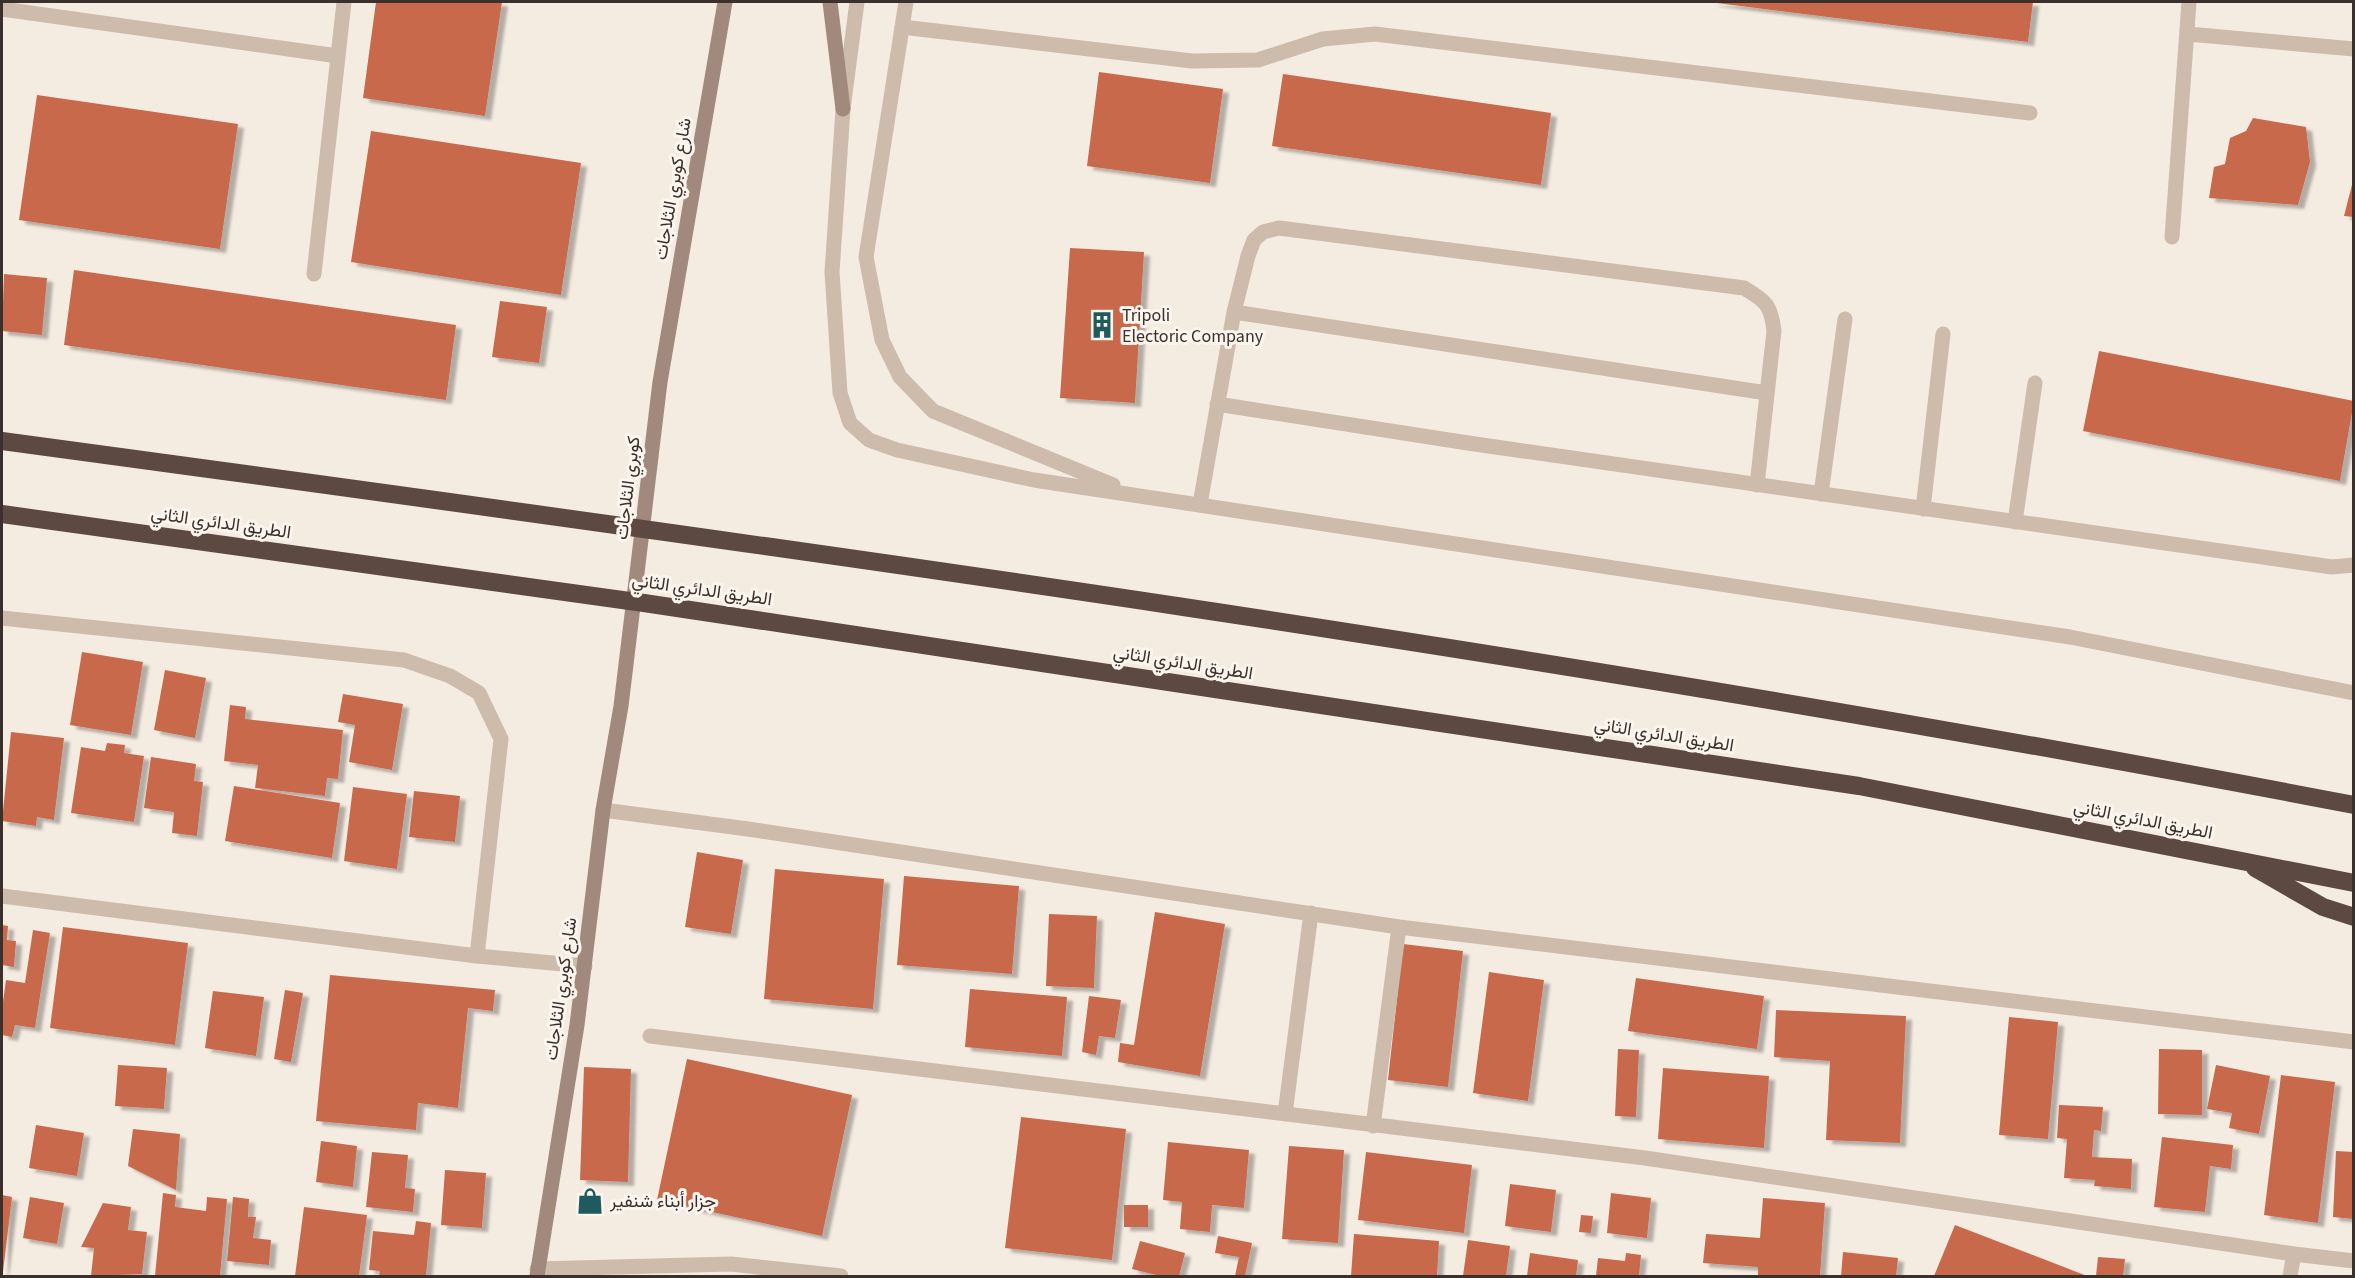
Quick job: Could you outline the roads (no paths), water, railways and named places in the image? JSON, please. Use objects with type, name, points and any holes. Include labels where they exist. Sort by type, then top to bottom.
[{"type":"highway","points":[[2,441],[744,541],[1305,623],[1874,717],[2354,805]]},
{"type":"highway","name":"الطريق الدائري الثاني","points":[[2,514],[644,603],[1859,786],[2354,883]]},
{"type":"highway","points":[[2243,861],[2323,908],[2354,917]]},
{"type":"main road","name":"شارع كوبري الثلاجات","points":[[660,382],[725,2]]},
{"type":"main road","points":[[830,2],[843,109]]},
{"type":"main road","name":"كوبري الثلاجات","points":[[621,706],[660,382]]},
{"type":"main road","name":"شارع كوبري الثلاجات","points":[[537,1273],[585,966],[603,810],[621,706]]},
{"type":"street","points":[[314,274],[344,2]]},
{"type":"street","points":[[857,2],[843,109],[832,272],[840,393],[850,423],[869,440],[897,450],[1034,480],[2070,638],[2354,693]]},
{"type":"street","points":[[906,2],[866,257],[882,340],[900,376],[933,411],[1136,494]]},
{"type":"street","points":[[2172,237],[2189,2]]},
{"type":"street","points":[[2,9],[338,56]]},
{"type":"street","points":[[902,27],[1192,61],[1258,60],[1323,39],[1375,34],[2030,113]]},
{"type":"street","points":[[2188,34],[2354,49]]},
{"type":"street","points":[[1200,504],[1234,312],[1254,240],[1263,232],[1279,228],[1744,288],[1763,298],[1772,312],[1774,331],[1757,485]]},
{"type":"street","points":[[1234,312],[1767,393]]},
{"type":"street","points":[[1821,494],[1845,319]]},
{"type":"street","points":[[1923,509],[1943,334]]},
{"type":"street","points":[[2015,522],[2035,383]]},
{"type":"street","points":[[1217,404],[1757,485],[2332,567],[2354,565]]},
{"type":"street","points":[[2,618],[404,660],[450,676],[479,693],[501,739],[477,956]]},
{"type":"street","points":[[603,810],[748,829],[1399,927],[2354,1042]]},
{"type":"street","points":[[2,896],[477,956],[585,966]]},
{"type":"street","points":[[1285,1114],[1311,913]]},
{"type":"street","points":[[1374,1126],[1399,927]]},
{"type":"street","points":[[650,1036],[1645,1158],[2354,1261]]},
{"type":"street","points":[[2290,1276],[2294,1254]]},
{"type":"street","points":[[537,1273],[731,1264],[841,1276]]},
{"type":"place","name":"Tripoli Electoric Company","points":[[1102,325]]},
{"type":"place","name":"جزار أبناء شنفير","points":[[590,1201]]}]
